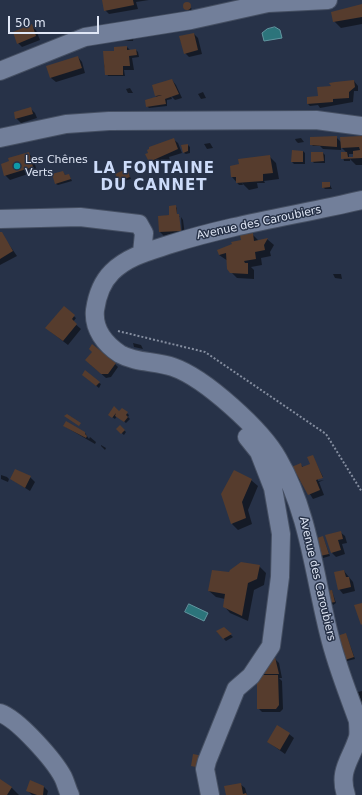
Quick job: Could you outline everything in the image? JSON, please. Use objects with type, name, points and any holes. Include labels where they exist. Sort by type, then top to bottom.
[{"type":"street","points":[[0,71],[85,37],[191,20],[268,3],[328,0]]},
{"type":"street","points":[[0,138],[66,124],[109,121],[316,120],[362,126]]},
{"type":"street","name":"Avenue des Caroubiers","points":[[346,795],[343,772],[359,736],[358,721],[329,636],[305,523],[278,458],[254,428],[194,377],[173,367],[123,356],[110,347],[100,335],[95,314],[96,300],[104,281],[126,261],[142,253],[208,232],[362,200]]},
{"type":"street","points":[[0,219],[80,217],[139,224],[144,233],[142,253]]},
{"type":"street","points":[[210,795],[205,769],[207,761],[236,689],[251,676],[271,646],[280,577],[281,534],[273,488],[259,452],[253,442],[232,418],[235,411]]},
{"type":"street","points":[[0,713],[21,727],[42,749],[62,776],[70,795]]},
{"type":"path","points":[[114,329],[119,332],[205,352],[326,434],[362,492]]},
{"type":"shaded area","points":[[275,27],[280,30],[282,38],[264,41],[262,33],[267,29]]},
{"type":"shaded area","points":[[189,604],[208,613],[204,621],[185,612]]},
{"type":"building","points":[[102,0],[133,0],[134,5],[104,11]]},
{"type":"building","points":[[187,2],[190,3],[190,9],[187,10],[184,9],[183,6],[184,3]]},
{"type":"building","points":[[362,4],[362,17],[333,22],[331,12]]},
{"type":"building","points":[[32,24],[36,36],[17,44],[13,32]]},
{"type":"building","points":[[194,33],[198,50],[184,54],[179,36]]},
{"type":"building","points":[[127,46],[127,50],[136,49],[137,55],[129,56],[130,66],[123,66],[123,75],[105,75],[103,51],[114,51],[114,47]]},
{"type":"building","points":[[78,56],[82,68],[50,78],[46,66]]},
{"type":"building","points":[[172,79],[179,94],[165,99],[166,104],[146,107],[145,100],[162,95],[155,96],[152,85]]},
{"type":"building","points":[[354,80],[355,87],[349,92],[349,98],[333,99],[333,102],[307,104],[307,97],[318,96],[317,87],[331,86],[329,83]]},
{"type":"building","points":[[31,107],[33,114],[15,119],[14,112]]},
{"type":"building","points":[[337,136],[337,147],[310,145],[310,137]]},
{"type":"building","points":[[362,136],[362,158],[341,159],[341,152],[347,152],[348,157],[353,157],[353,151],[360,150],[359,147],[341,148],[340,137]]},
{"type":"building","points":[[174,138],[178,149],[149,162],[145,154],[148,153],[147,150],[149,147]]},
{"type":"building","points":[[188,144],[188,151],[183,153],[181,145]]},
{"type":"building","points":[[292,150],[303,151],[303,162],[291,162]]},
{"type":"building","name":"Les Chênes Verts","points":[[29,152],[33,167],[4,176],[1,164],[9,161],[8,158]]},
{"type":"building","points":[[311,152],[323,152],[324,161],[311,162]]},
{"type":"building","points":[[270,155],[273,173],[263,174],[263,181],[236,183],[236,177],[231,177],[230,166],[239,164],[238,159]]},
{"type":"building","points":[[124,170],[125,172],[128,171],[130,177],[119,181],[115,174]]},
{"type":"building","points":[[63,171],[65,175],[69,174],[71,179],[55,184],[52,174]]},
{"type":"building","points":[[322,182],[330,182],[330,187],[322,188]]},
{"type":"building","points":[[176,205],[177,214],[179,214],[181,231],[159,232],[158,216],[169,215],[169,206]]},
{"type":"building","points":[[0,232],[2,232],[13,251],[0,259]]},
{"type":"building","points":[[253,233],[254,241],[268,238],[264,245],[265,250],[255,252],[256,259],[244,261],[245,263],[248,263],[248,274],[230,273],[227,269],[226,253],[219,255],[217,250],[232,244],[231,242],[241,240],[240,235]]},
{"type":"building","points":[[64,306],[75,315],[72,319],[77,324],[63,341],[45,328]]},
{"type":"building","points":[[92,344],[116,363],[108,374],[101,374],[85,360],[92,352],[89,349]]},
{"type":"building","points":[[85,370],[100,382],[96,386],[82,375]]},
{"type":"building","points":[[114,406],[119,411],[122,408],[128,412],[126,415],[128,417],[124,422],[115,416],[116,413],[112,418],[108,415]]},
{"type":"building","points":[[67,414],[81,423],[79,426],[64,416]]},
{"type":"building","points":[[66,421],[85,432],[87,436],[86,438],[63,426]]},
{"type":"building","points":[[120,425],[125,430],[121,434],[116,429]]},
{"type":"building","points":[[313,455],[323,478],[316,480],[320,490],[308,495],[297,475],[293,477],[289,468],[301,463],[302,467],[310,464],[307,457]]},
{"type":"building","points":[[15,469],[31,476],[25,488],[10,479]]},
{"type":"building","points":[[234,470],[252,479],[242,502],[246,518],[231,524],[221,494]]},
{"type":"building","points":[[341,531],[343,539],[338,540],[341,550],[331,553],[325,535]]},
{"type":"building","points":[[323,536],[329,554],[320,556],[317,538]]},
{"type":"building","points":[[241,562],[260,565],[257,579],[248,583],[242,616],[223,607],[225,594],[208,591],[212,570],[229,572]]},
{"type":"building","points":[[344,570],[346,577],[349,577],[351,587],[338,590],[334,572]]},
{"type":"building","points":[[332,590],[335,602],[330,603],[327,591]]},
{"type":"building","points":[[362,603],[362,624],[361,625],[354,605]]},
{"type":"building","points":[[224,627],[232,634],[223,639],[216,631]]},
{"type":"building","points":[[346,633],[354,657],[345,660],[337,636]]},
{"type":"building","points":[[269,657],[275,657],[279,674],[258,674]]},
{"type":"building","points":[[257,675],[278,675],[279,705],[276,709],[257,709]]},
{"type":"building","points":[[277,725],[290,733],[280,750],[267,742]]},
{"type":"building","points":[[193,754],[203,756],[201,768],[191,766]]},
{"type":"building","points":[[0,779],[12,787],[7,795],[0,795]]},
{"type":"building","points":[[30,780],[44,786],[43,795],[37,795],[26,791]]},
{"type":"building","points":[[241,783],[243,794],[246,793],[247,795],[226,795],[224,786]]},
{"type":"place","name":"Les Chênes Verts","points":[[17,166]]},
{"type":"district","name":"LA FONTAINE DU CANNET","points":[[154,178]]}]
